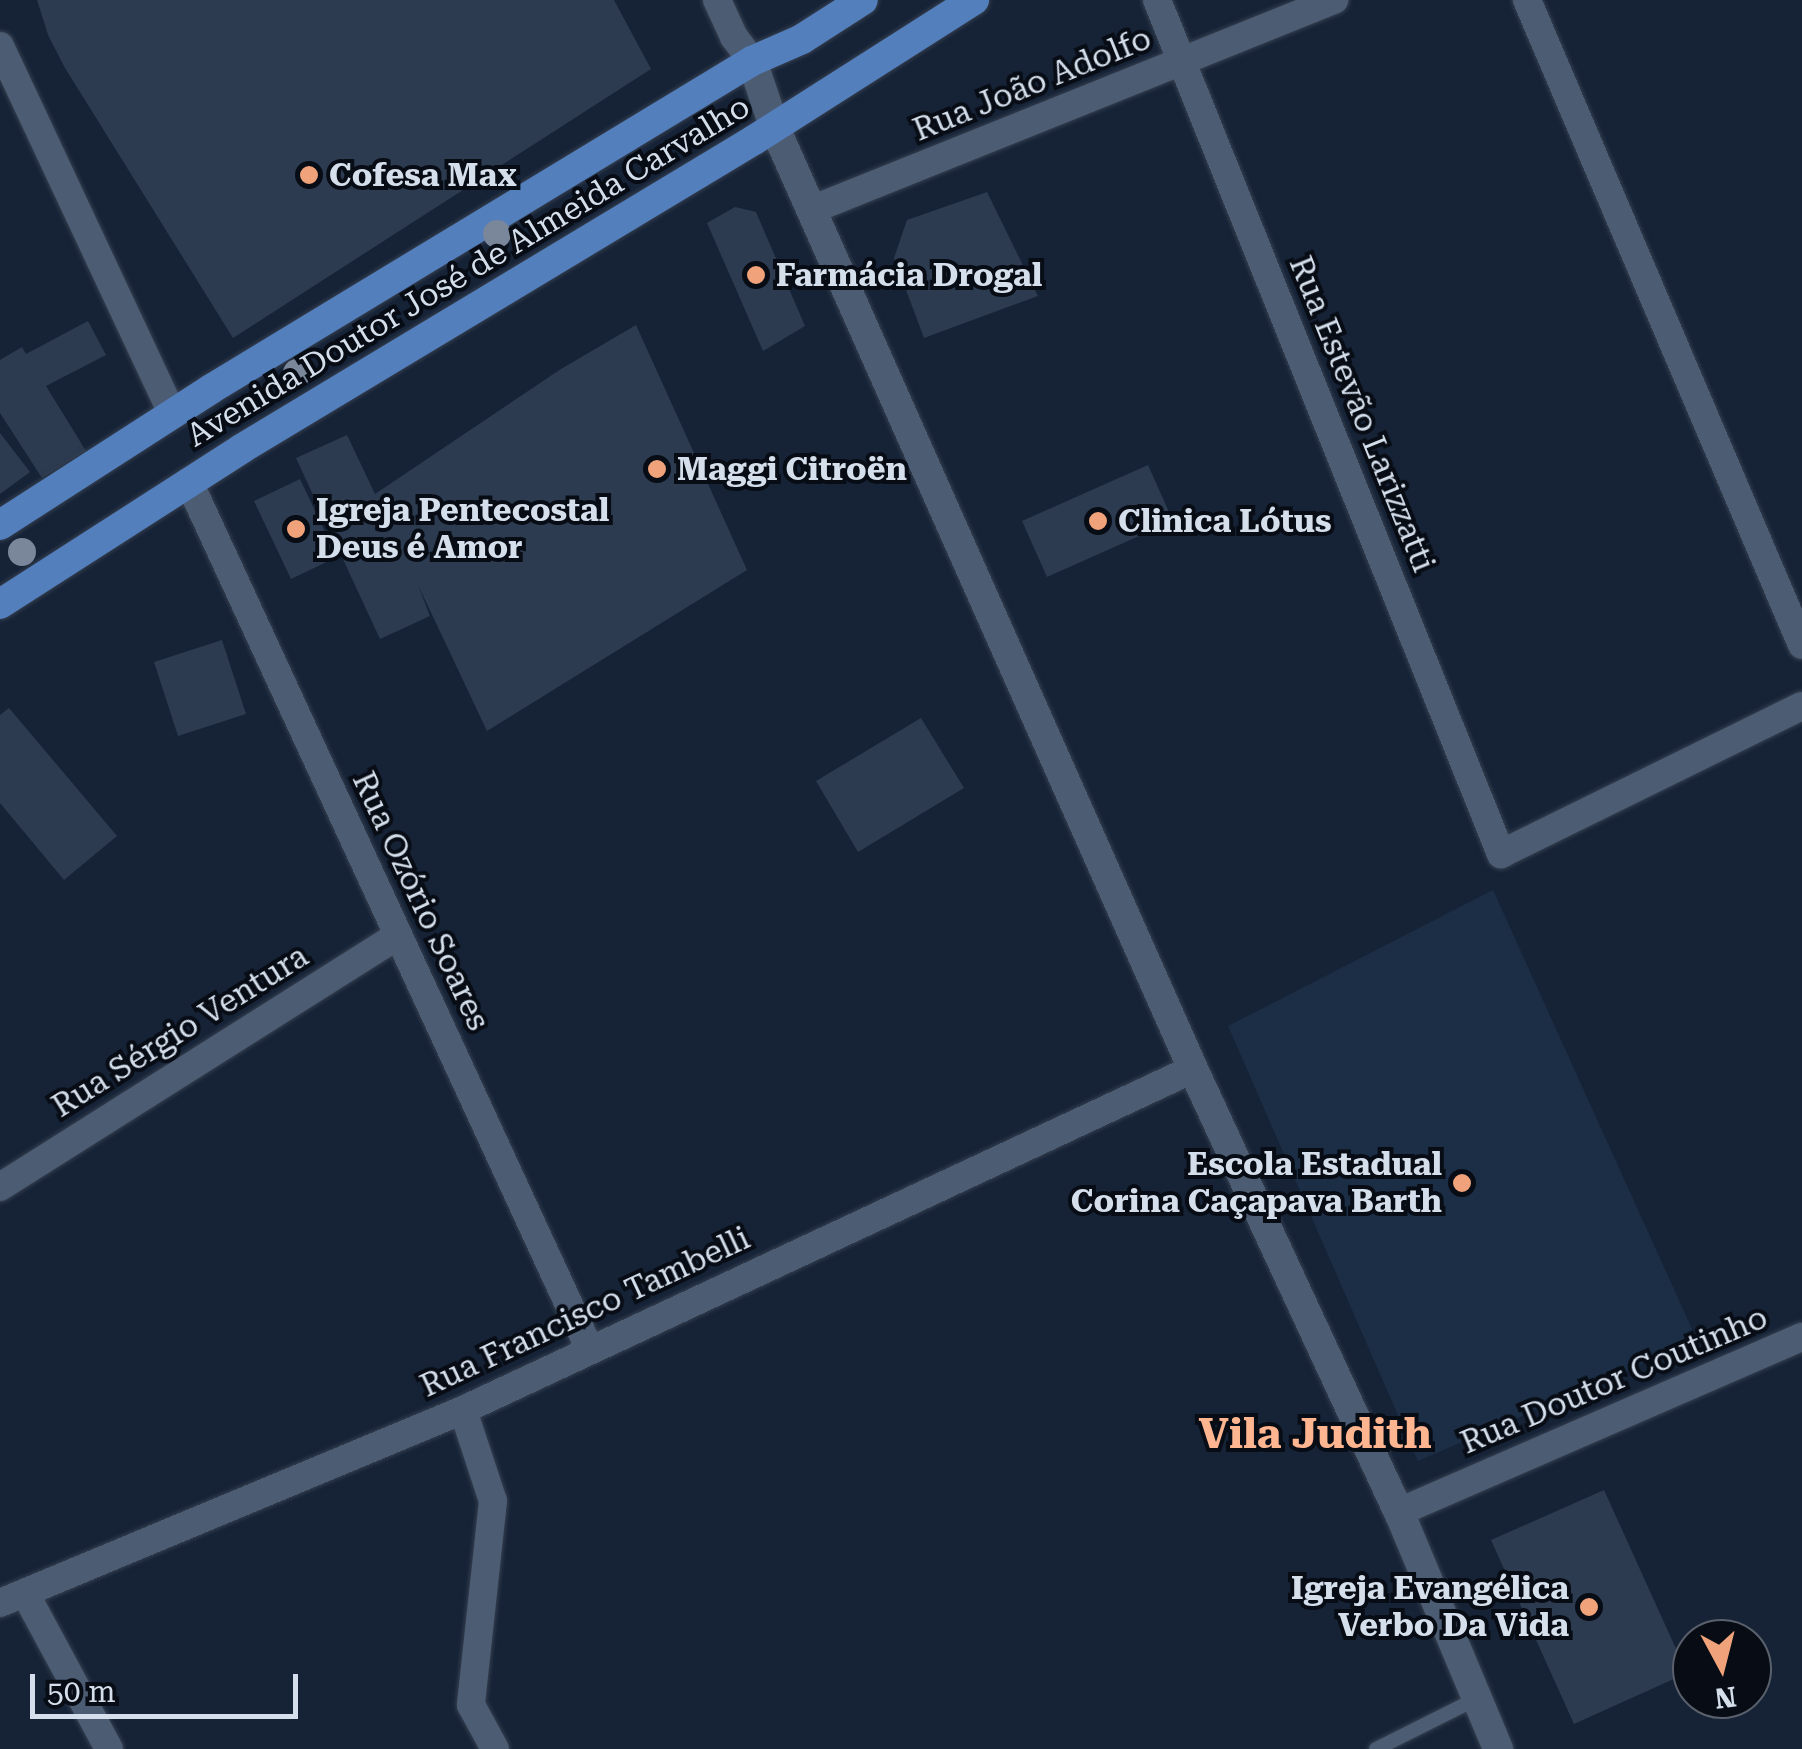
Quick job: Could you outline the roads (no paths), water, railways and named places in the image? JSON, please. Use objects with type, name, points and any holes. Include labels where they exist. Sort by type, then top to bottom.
[{"type":"main road","name":"Avenida Doutor José de Almeida Carvalho","points":[[0,526],[172,413],[752,61],[802,39],[862,0]]},
{"type":"main road","name":"Avenida Doutor José de Almeida Carvalho","points":[[0,604],[190,482],[974,0]]},
{"type":"street","points":[[717,0],[752,61],[774,126],[1193,1070],[1398,1512],[1498,1749]]},
{"type":"street","name":"Rua Estevão Larizzatti","points":[[1157,0],[1502,854],[1802,706]]},
{"type":"street","name":"Rua João Adolfo","points":[[812,210],[1334,0]]},
{"type":"street","points":[[1527,0],[1802,645]]},
{"type":"street","points":[[0,46],[172,413]]},
{"type":"street","name":"Rua Ozório Soares","points":[[190,482],[590,1348]]},
{"type":"street","name":"Rua Sérgio Ventura","points":[[0,1187],[398,935]]},
{"type":"street","name":"Rua Francisco Tambelli","points":[[12,1598],[463,1410],[1193,1070]]},
{"type":"street","name":"Rua Doutor Coutinho","points":[[1398,1512],[1802,1336]]},
{"type":"street","points":[[463,1410],[493,1501],[477,1618],[471,1705],[495,1749]]},
{"type":"street","points":[[12,1598],[109,1749]]},
{"type":"lane","points":[[1376,1749],[1477,1699]]},
{"type":"place","name":"Cofesa Max","points":[[309,175]]},
{"type":"place","name":"Farmácia Drogal","points":[[756,275]]},
{"type":"place","name":"Maggi Citroën","points":[[657,469]]},
{"type":"place","name":"Clinica Lótus","points":[[1098,521]]},
{"type":"place","name":"Igreja Pentecostal Deus é Amor","points":[[296,529]]},
{"type":"place","name":"Escola Estadual Corina Caçapava Barth","points":[[1462,1183]]},
{"type":"place","name":"Igreja Evangélica Verbo Da Vida","points":[[1589,1607]]},
{"type":"district","name":"Vila Judith","points":[[1315,1434]]}]
